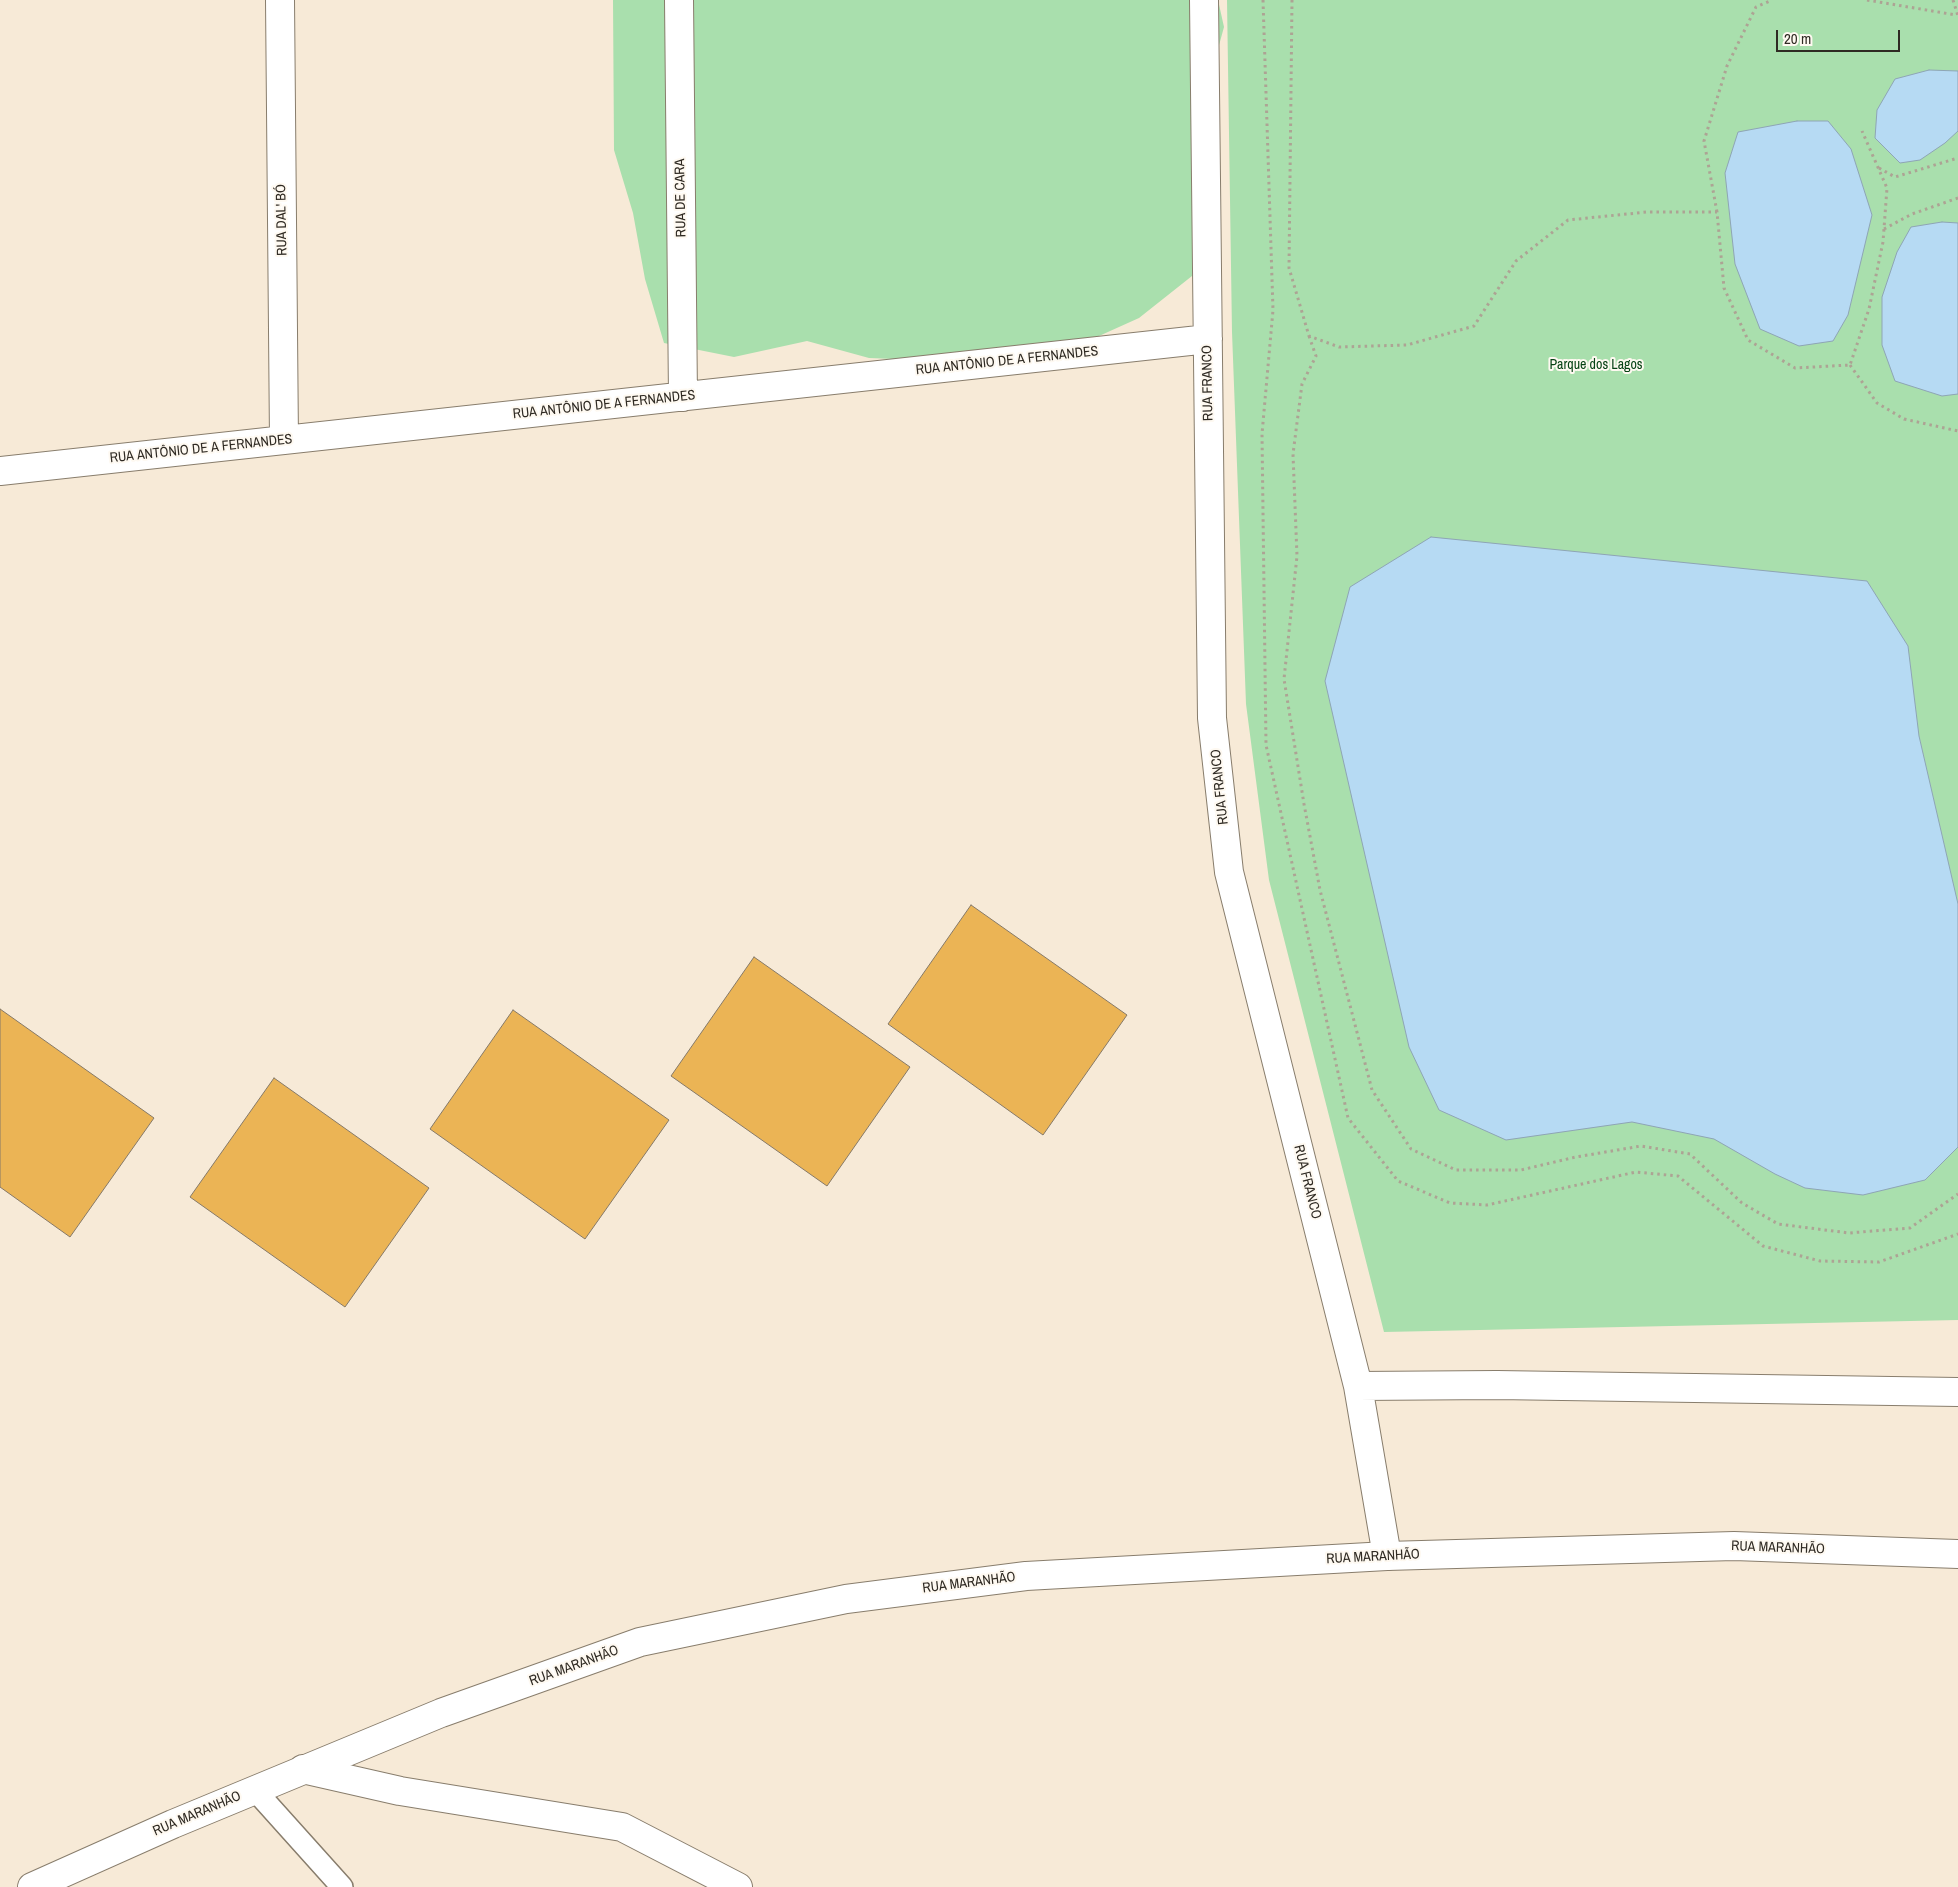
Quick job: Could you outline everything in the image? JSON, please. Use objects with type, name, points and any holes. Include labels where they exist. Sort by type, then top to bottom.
[{"type":"street","name":"RUA DAL' BÓ","points":[[280,0],[284,440]]},
{"type":"street","name":"RUA DE CARA","points":[[679,0],[682,396]]},
{"type":"street","name":"RUA FRANCO","points":[[1204,0],[1212,718],[1229,872],[1358,1386],[1388,1556]]},
{"type":"street","name":"RUA ANTÔNIO DE A FERNANDES","points":[[0,472],[1208,339]]},
{"type":"street","points":[[1358,1386],[1497,1385],[1958,1392]]},
{"type":"street","name":"RUA MARANHÃO","points":[[32,1887],[254,1789],[441,1713],[640,1642],[846,1599],[1026,1576],[1388,1556],[1734,1546],[1958,1554]]},
{"type":"street","points":[[304,1769],[400,1790],[622,1827],[738,1887]]},
{"type":"lane","points":[[254,1789],[342,1887]]},
{"type":"path","points":[[1263,0],[1273,310],[1262,434],[1266,745],[1348,1118],[1398,1181],[1450,1203],[1487,1205],[1636,1172],[1678,1176],[1763,1246],[1820,1261],[1879,1262],[1958,1234]]},
{"type":"path","points":[[1292,0],[1290,268],[1316,356],[1302,384],[1293,454],[1297,556],[1284,679],[1320,890],[1372,1090],[1411,1149],[1456,1170],[1521,1170],[1576,1157],[1641,1146],[1690,1154],[1742,1203],[1778,1224],[1848,1233],[1910,1228],[1958,1194]]},
{"type":"path","points":[[1772,0],[1756,7],[1727,66],[1704,140],[1717,212],[1724,288],[1748,340],[1794,368],[1850,365]]},
{"type":"path","points":[[1867,0],[1957,15],[1953,0]]},
{"type":"path","points":[[1850,365],[1869,309],[1883,229],[1887,188],[1862,131]]},
{"type":"path","points":[[1878,167],[1895,177],[1958,158]]},
{"type":"path","points":[[1883,229],[1912,214],[1958,198]]},
{"type":"path","points":[[1309,336],[1339,347],[1407,345],[1474,326],[1516,261],[1568,220],[1647,212],[1717,212]]},
{"type":"path","points":[[1850,365],[1877,403],[1904,419],[1958,431]]},
{"type":"green space","points":[[613,0],[1218,0],[1224,27],[1207,89],[1220,218],[1192,276],[1139,318],[1079,345],[943,361],[869,358],[807,341],[734,357],[664,343],[645,279],[633,213],[614,150]]},
{"type":"green space","name":"Parque dos Lagos","points":[[1227,0],[1958,0],[1958,1320],[1384,1332],[1269,880],[1246,704],[1232,332]]},
{"type":"water","points":[[1929,70],[1958,71],[1958,131],[1945,143],[1920,160],[1900,163],[1875,138],[1877,110],[1895,79]]},
{"type":"water","points":[[1797,121],[1828,121],[1851,149],[1872,215],[1848,315],[1833,341],[1799,346],[1760,329],[1735,264],[1725,173],[1738,132]]},
{"type":"water","points":[[1942,222],[1958,223],[1958,394],[1942,396],[1895,381],[1882,345],[1882,297],[1897,252],[1911,227]]},
{"type":"water","points":[[1431,537],[1867,581],[1908,646],[1919,736],[1958,904],[1958,1147],[1925,1180],[1863,1195],[1805,1188],[1775,1174],[1714,1139],[1632,1122],[1506,1140],[1439,1110],[1409,1047],[1325,681],[1350,587]]},
{"type":"building","points":[[971,905],[1127,1015],[1043,1135],[888,1024]]},
{"type":"building","points":[[754,957],[910,1067],[827,1186],[671,1076]]},
{"type":"building","points":[[0,1009],[154,1118],[70,1237],[0,1187]]},
{"type":"building","points":[[513,1010],[669,1120],[585,1239],[430,1129]]},
{"type":"building","points":[[274,1078],[429,1188],[345,1307],[190,1197]]}]
